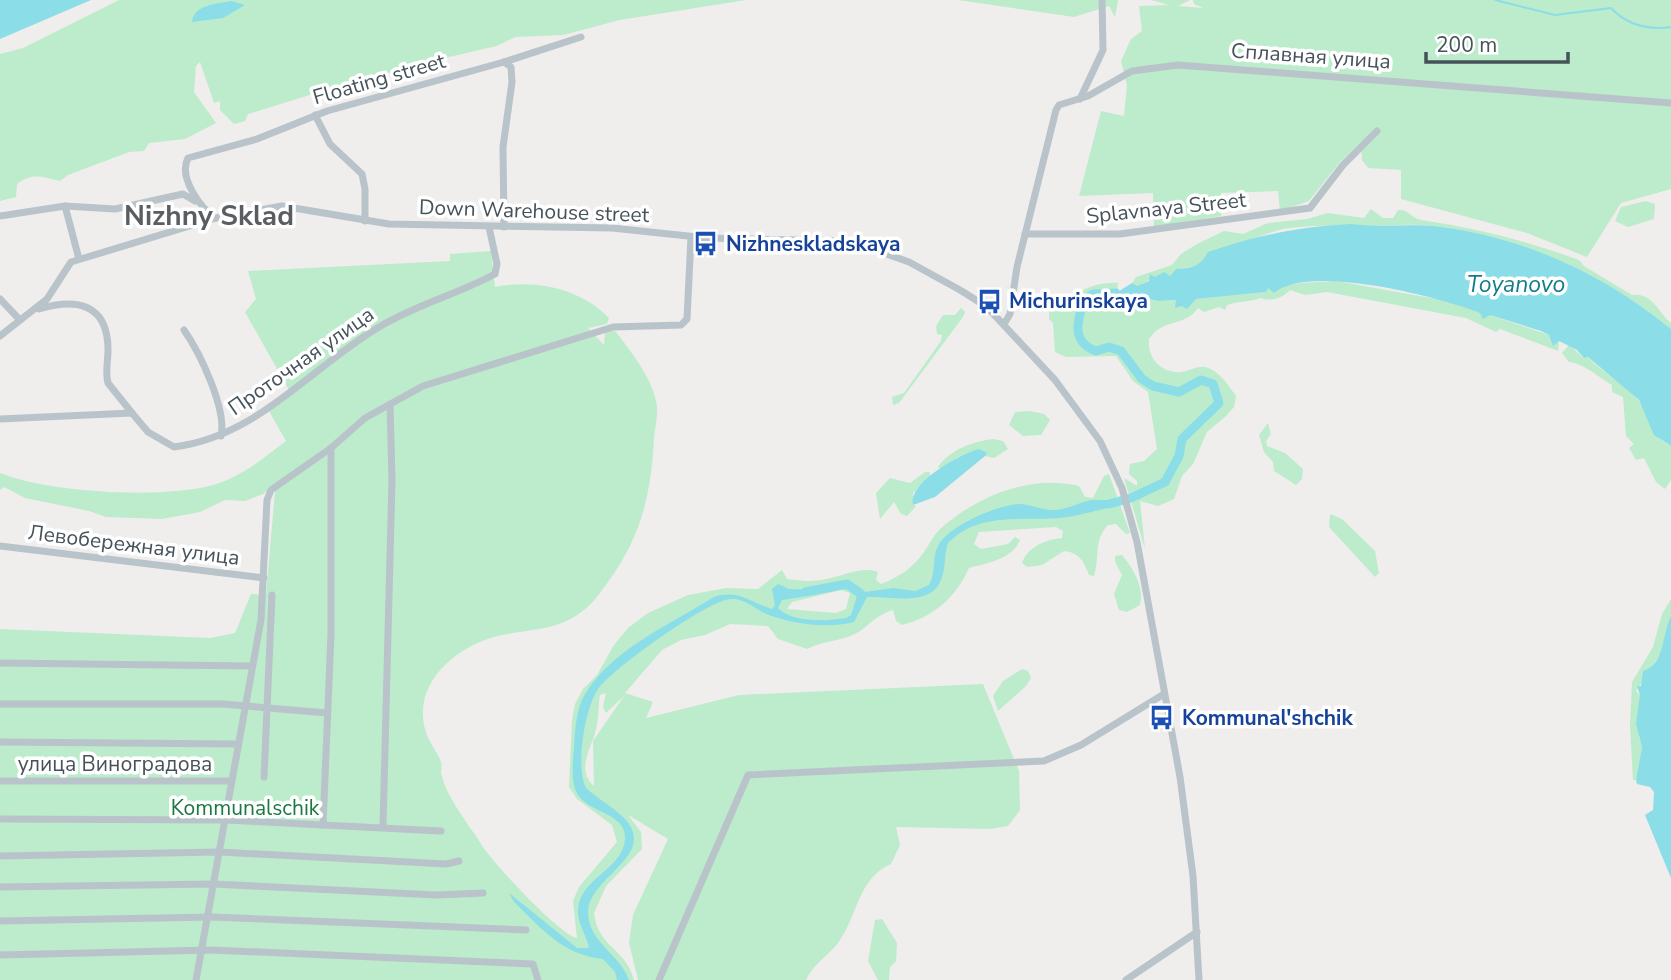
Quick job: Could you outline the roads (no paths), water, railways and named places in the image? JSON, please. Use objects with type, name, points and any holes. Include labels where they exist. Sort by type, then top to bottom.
[{"type":"street","points":[[1080,99],[1103,50],[1102,0]]},
{"type":"street","name":"Floating street","points":[[196,201],[184,167],[188,158],[257,139],[315,115],[505,62],[581,37]]},
{"type":"street","points":[[504,228],[503,147],[513,82],[511,67],[505,62]]},
{"type":"street","name":"Сплавная улица","points":[[1025,234],[1059,105],[1080,99],[1132,71],[1178,65],[1671,103]]},
{"type":"street","points":[[315,115],[330,144],[362,174],[365,188],[365,221]]},
{"type":"street","name":"Splavnaya Street","points":[[1025,234],[1119,234],[1310,208],[1343,164],[1377,131]]},
{"type":"street","points":[[0,217],[65,206],[115,209],[183,194],[216,218]]},
{"type":"street","points":[[0,336],[55,291],[66,267],[79,259],[65,206]]},
{"type":"street","name":"Down Warehouse street","points":[[79,259],[216,218],[282,206],[311,209],[365,221],[504,228],[612,228],[691,237],[862,243],[937,276],[987,307],[1078,410],[1100,441],[1130,512],[1189,843],[1199,980]]},
{"type":"street","name":"Проточная улица","points":[[132,413],[148,432],[174,447],[221,436],[252,420],[382,325],[495,274],[497,264],[489,227]]},
{"type":"street","points":[[1004,324],[1010,314],[1025,234]]},
{"type":"street","points":[[196,980],[261,620],[268,495],[271,490],[331,448],[365,418],[439,380],[603,330],[623,326],[681,326],[687,319],[691,237]]},
{"type":"street","points":[[0,299],[19,319]]},
{"type":"street","points":[[32,311],[63,302],[77,302],[94,312],[104,325],[107,336],[107,383],[132,413]]},
{"type":"street","points":[[184,330],[200,353],[223,424],[221,436]]},
{"type":"street","points":[[383,826],[392,493],[390,404]]},
{"type":"street","points":[[0,419],[132,413]]},
{"type":"street","points":[[323,825],[331,634],[331,448]]},
{"type":"street","name":"Левобережная улица","points":[[0,546],[264,578]]},
{"type":"street","points":[[264,777],[272,595]]},
{"type":"street","points":[[0,663],[252,666]]},
{"type":"street","points":[[659,980],[748,775],[1044,761],[1080,746],[1164,694]]},
{"type":"street","points":[[0,704],[156,703],[245,706],[327,713]]},
{"type":"street","points":[[0,743],[237,744]]},
{"type":"street","name":"улица Виноградова","points":[[0,781],[230,781]]},
{"type":"street","points":[[0,819],[225,820],[441,831]]},
{"type":"street","points":[[0,856],[219,852],[446,864],[459,861]]},
{"type":"street","points":[[0,887],[213,884],[436,895],[483,893]]},
{"type":"street","points":[[0,920],[207,918],[526,930]]},
{"type":"street","points":[[1126,980],[1197,932]]},
{"type":"street","points":[[0,955],[267,951],[533,964],[538,980]]},
{"type":"water","points":[[0,0],[91,0],[0,39]]},
{"type":"water","points":[[231,1],[245,5],[223,18],[192,22],[202,8]]},
{"type":"water","name":"Toyanovo","points":[[1351,224],[1441,227],[1504,240],[1564,262],[1646,310],[1671,329],[1671,446],[1654,435],[1639,400],[1577,350],[1559,341],[1553,346],[1549,335],[1541,331],[1490,315],[1483,319],[1480,313],[1436,299],[1375,286],[1315,281],[1291,285],[1274,293],[1268,288],[1266,292],[1196,299],[1187,309],[1182,306],[1175,308],[1176,300],[1159,301],[1116,293],[1132,283],[1137,286],[1149,281],[1150,274],[1155,277],[1164,272],[1170,276],[1176,269],[1195,266],[1208,252],[1261,236]]},
{"type":"water","points":[[979,449],[987,453],[985,456],[935,497],[913,505],[913,496],[926,479],[948,463]]},
{"type":"water","points":[[1092,500],[1120,500],[1121,504],[1068,517],[990,521],[961,532],[948,543],[942,577],[930,593],[911,598],[867,597],[854,622],[832,625],[797,623],[764,613],[744,601],[730,599],[702,611],[661,637],[621,667],[598,689],[589,710],[583,738],[581,766],[586,788],[624,818],[633,832],[633,844],[628,855],[598,888],[588,913],[599,941],[619,963],[629,980],[617,980],[615,972],[603,959],[576,952],[554,939],[514,902],[509,893],[577,948],[589,948],[578,913],[580,901],[592,883],[617,859],[625,839],[624,830],[614,818],[583,801],[575,790],[573,772],[576,721],[581,702],[595,680],[609,665],[643,639],[714,597],[737,595],[772,609],[775,605],[772,589],[778,584],[789,589],[815,590],[807,596],[782,600],[778,608],[784,613],[810,620],[846,618],[851,615],[858,593],[893,588],[915,591],[929,585],[939,544],[953,530],[975,517],[1010,505],[1024,504],[1056,510]]},
{"type":"water","points":[[1671,616],[1671,878],[1645,815],[1653,810],[1654,792],[1650,787],[1637,784],[1636,780],[1642,747],[1636,724],[1640,695],[1637,686],[1641,686],[1643,671],[1650,668],[1659,656]]},
{"type":"waterway","points":[[1495,0],[1555,15],[1611,8],[1624,19],[1639,25],[1671,27]]},
{"type":"waterway","points":[[1109,504],[1131,498],[1165,482],[1179,456],[1182,439],[1219,403],[1213,384],[1201,380],[1179,392],[1153,386],[1142,379],[1121,351],[1109,347],[1096,351],[1083,342],[1079,336],[1078,323],[1084,300],[1093,294],[1116,293]]},
{"type":"waterway","points":[[805,592],[847,584],[861,594]]},
{"type":"place","name":"Nizhneskladskaya","points":[[706,244]]},
{"type":"place","name":"Michurinskaya","points":[[989,301]]},
{"type":"place","name":"Kommunal'shchik","points":[[1162,718]]},
{"type":"district","name":"Nizhny Sklad","points":[[209,216]]},
{"type":"park label","name":"Kommunalschik","points":[[245,808]]}]
